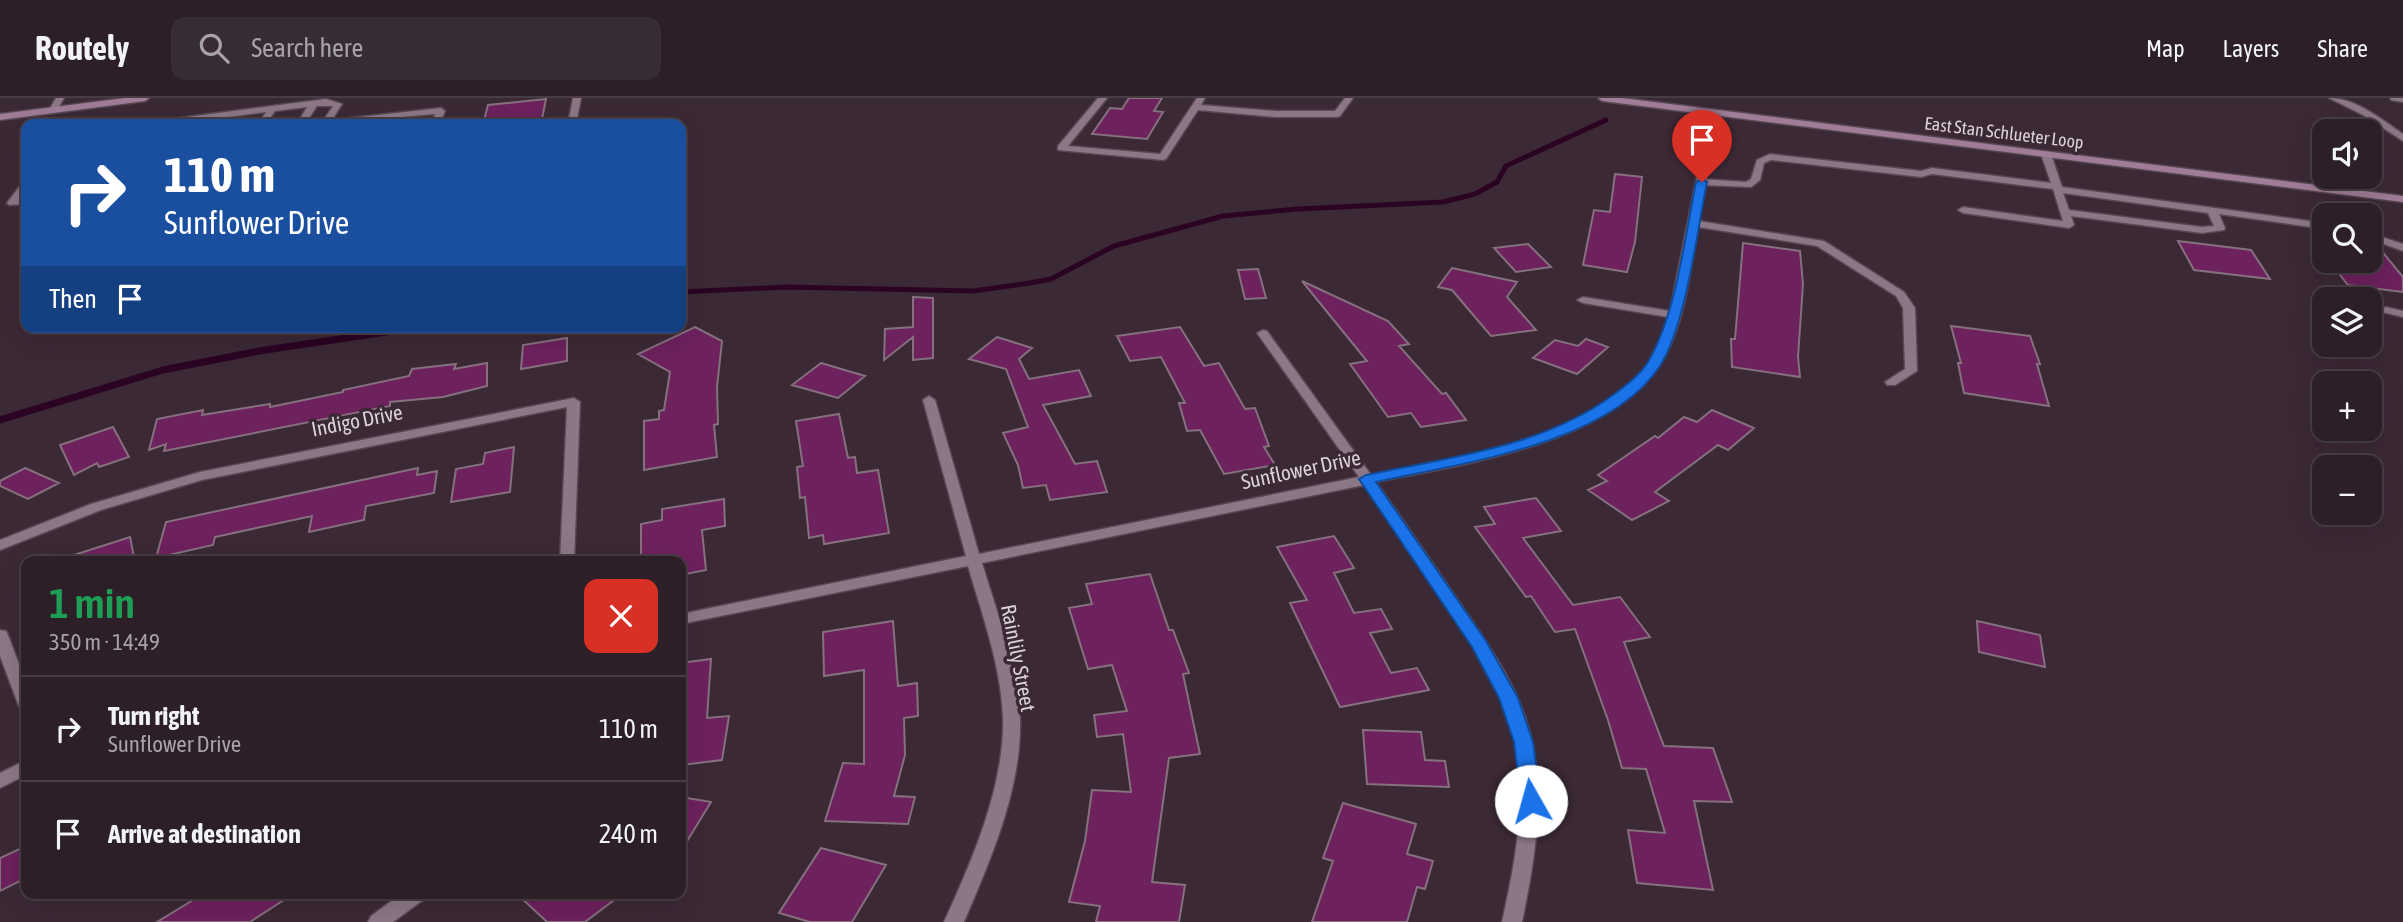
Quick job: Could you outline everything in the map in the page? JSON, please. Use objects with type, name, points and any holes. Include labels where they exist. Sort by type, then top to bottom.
[{"type":"main road","points":[[0,117],[145,98]]},
{"type":"main road","name":"East Stan Schlueter Loop","points":[[1602,98],[2403,199]]},
{"type":"street","points":[[53,110],[61,98]]},
{"type":"street","points":[[573,119],[577,98]]},
{"type":"street","points":[[1103,98],[1061,148],[1163,157],[1198,102],[1286,115],[1337,114],[1349,98]]},
{"type":"street","points":[[2333,98],[2366,113],[2403,138]]},
{"type":"street","points":[[2395,98],[2403,99]]},
{"type":"street","points":[[304,119],[314,103]]},
{"type":"street","points":[[223,119],[240,110],[314,103],[338,104],[329,119]]},
{"type":"street","points":[[265,119],[273,108]]},
{"type":"street","points":[[370,119],[441,111],[438,119]]},
{"type":"street","name":"Sunflower Drive","points":[[686,618],[974,561],[1517,447],[1563,430],[1603,409],[1632,388],[1654,365],[1674,315],[1702,182],[1713,113]]},
{"type":"street","points":[[1963,210],[2069,225],[2046,154]]},
{"type":"street","points":[[1702,182],[1748,185],[1755,180],[1760,162],[1770,157],[1922,174],[1932,171],[2312,224]]},
{"type":"street","points":[[21,191],[12,203],[21,202]]},
{"type":"street","points":[[2065,212],[2213,230],[2220,228],[2220,225],[2212,211]]},
{"type":"street","points":[[1693,223],[1820,243],[1900,294],[1909,307],[1911,371],[1891,382]]},
{"type":"street","points":[[2382,240],[2403,248]]},
{"type":"street","points":[[1583,300],[1674,315]]},
{"type":"street","points":[[2386,310],[2403,314]]},
{"type":"street","points":[[1263,333],[1480,645],[1508,698],[1523,742],[1531,801],[1512,922]]},
{"type":"street","name":"Rainlily Street","points":[[929,400],[1008,695],[1011,733],[998,812],[979,866],[954,922]]},
{"type":"street","name":"Indigo Drive","points":[[0,545],[96,507],[201,476],[574,402],[567,556]]},
{"type":"street","points":[[0,635],[21,691]]},
{"type":"street","points":[[0,780],[21,769]]},
{"type":"street","points":[[378,922],[409,899]]},
{"type":"building","points":[[1129,98],[1162,98],[1154,111],[1163,112],[1147,139],[1092,134],[1110,108],[1122,109]]},
{"type":"building","points":[[546,99],[542,119],[484,119],[488,105]]},
{"type":"building","points":[[1615,174],[1642,177],[1635,242],[1627,272],[1583,265],[1594,210],[1610,212]]},
{"type":"building","points":[[2178,241],[2251,250],[2270,279],[2194,270]]},
{"type":"building","points":[[1743,243],[1800,251],[1803,284],[1798,357],[1800,377],[1732,367],[1731,339],[1735,339]]},
{"type":"building","points":[[1528,244],[1551,267],[1516,272],[1494,248]]},
{"type":"building","points":[[2382,251],[2403,277],[2403,292],[2382,289],[2382,287],[2348,285],[2338,273],[2382,273]]},
{"type":"building","points":[[1452,268],[1517,282],[1507,297],[1536,330],[1491,336],[1452,290],[1438,287]]},
{"type":"building","points":[[1258,269],[1266,298],[1245,299],[1238,270]]},
{"type":"building","points":[[1302,281],[1388,321],[1409,344],[1399,346],[1442,394],[1446,393],[1466,420],[1421,427],[1411,413],[1388,417],[1350,364],[1367,361]]},
{"type":"building","points":[[913,297],[933,298],[933,358],[913,360],[913,337],[884,360],[885,329],[913,327]]},
{"type":"building","points":[[1951,326],[2030,336],[2040,364],[2037,364],[2049,406],[1964,393],[1958,363],[1961,363]]},
{"type":"building","points":[[695,327],[722,341],[717,387],[718,424],[714,425],[717,457],[644,470],[644,421],[659,419],[659,411],[664,410],[670,372],[638,354]]},
{"type":"building","points":[[1180,327],[1204,366],[1219,363],[1245,409],[1255,408],[1269,446],[1264,447],[1275,465],[1224,474],[1200,430],[1187,431],[1179,403],[1185,403],[1161,357],[1130,361],[1117,336]]},
{"type":"building","points":[[997,337],[1032,348],[1019,359],[1029,379],[1079,370],[1091,396],[1043,405],[1075,464],[1097,461],[1107,492],[1050,500],[1046,485],[1023,488],[1018,465],[1003,433],[1028,427],[1006,369],[969,359]]},
{"type":"building","points":[[567,338],[567,361],[521,369],[523,345]]},
{"type":"building","points":[[1586,339],[1608,347],[1577,374],[1533,358],[1555,340],[1578,346]]},
{"type":"building","points":[[487,363],[487,386],[443,397],[390,402],[390,406],[164,451],[166,444],[149,450],[157,419],[203,410],[202,415],[270,404],[270,407],[409,376],[412,369],[456,364],[454,369]]},
{"type":"building","points":[[821,363],[865,376],[838,398],[792,385]]},
{"type":"building","points":[[1712,410],[1754,428],[1728,450],[1718,445],[1655,492],[1669,501],[1632,520],[1588,490],[1607,481],[1598,475],[1655,436],[1658,438],[1684,417],[1697,422]]},
{"type":"building","points":[[839,414],[848,458],[855,457],[857,473],[878,470],[889,533],[824,544],[823,535],[809,538],[805,497],[800,498],[797,467],[803,466],[796,421]]},
{"type":"building","points":[[113,427],[129,457],[99,467],[97,463],[74,475],[60,445]]},
{"type":"building","points":[[514,447],[510,492],[451,502],[456,469],[483,464],[485,453]]},
{"type":"building","points":[[25,468],[59,483],[28,499],[0,486],[0,481]]},
{"type":"building","points":[[418,468],[417,475],[437,471],[434,493],[366,506],[364,520],[309,532],[312,516],[215,537],[213,545],[157,556],[166,522]]},
{"type":"building","points":[[1536,498],[1561,531],[1523,538],[1573,605],[1620,597],[1650,637],[1624,642],[1664,746],[1713,748],[1732,802],[1694,801],[1713,890],[1637,883],[1628,830],[1665,833],[1646,769],[1622,768],[1608,720],[1575,629],[1555,632],[1531,596],[1526,597],[1475,527],[1495,524],[1484,507]]},
{"type":"building","points":[[724,499],[725,526],[702,530],[706,570],[686,574],[686,556],[641,556],[641,524],[662,520],[662,509]]},
{"type":"building","points":[[1334,536],[1354,568],[1334,573],[1354,613],[1381,609],[1392,629],[1370,633],[1391,673],[1417,668],[1429,690],[1340,707],[1290,603],[1307,600],[1277,547]]},
{"type":"building","points":[[130,537],[134,556],[71,556]]},
{"type":"building","points":[[1150,574],[1169,630],[1173,630],[1189,673],[1183,674],[1200,754],[1169,758],[1152,882],[1185,885],[1179,922],[1096,922],[1100,906],[1069,902],[1085,841],[1092,790],[1131,792],[1123,734],[1097,737],[1094,715],[1127,711],[1112,665],[1088,669],[1069,608],[1092,604],[1086,584]]},
{"type":"building","points":[[893,621],[898,686],[917,683],[918,716],[904,718],[905,755],[894,796],[915,797],[908,824],[825,821],[843,763],[864,764],[864,670],[824,676],[823,632]]},
{"type":"building","points":[[1977,621],[2040,635],[2045,667],[1979,652]]},
{"type":"building","points":[[711,659],[707,718],[729,716],[722,760],[686,764],[686,662]]},
{"type":"building","points":[[1363,730],[1421,732],[1425,760],[1445,761],[1449,787],[1367,784]]},
{"type":"building","points":[[686,798],[711,802],[686,843]]},
{"type":"building","points":[[1343,803],[1416,824],[1407,854],[1433,861],[1425,889],[1417,887],[1407,922],[1312,922],[1333,861],[1323,858]]},
{"type":"building","points":[[21,848],[21,880],[0,891],[0,858]]},
{"type":"building","points":[[821,848],[886,865],[852,922],[810,922],[779,913]]},
{"type":"building","points":[[195,899],[285,899],[250,922],[157,922]]},
{"type":"building","points":[[522,899],[615,899],[585,922],[547,922]]},
{"type":"waterway","points":[[686,292],[786,287],[973,291],[1030,283],[1051,279],[1114,246],[1223,216],[1298,209],[1443,202],[1475,194],[1497,182],[1506,166],[1606,120]]},
{"type":"waterway","points":[[0,420],[163,370],[259,351],[380,333]]},
{"type":"route","points":[[1531,801],[1523,742],[1508,698],[1480,645],[1366,479],[1517,447],[1563,430],[1603,409],[1632,388],[1654,365],[1674,315],[1702,182]]}]
